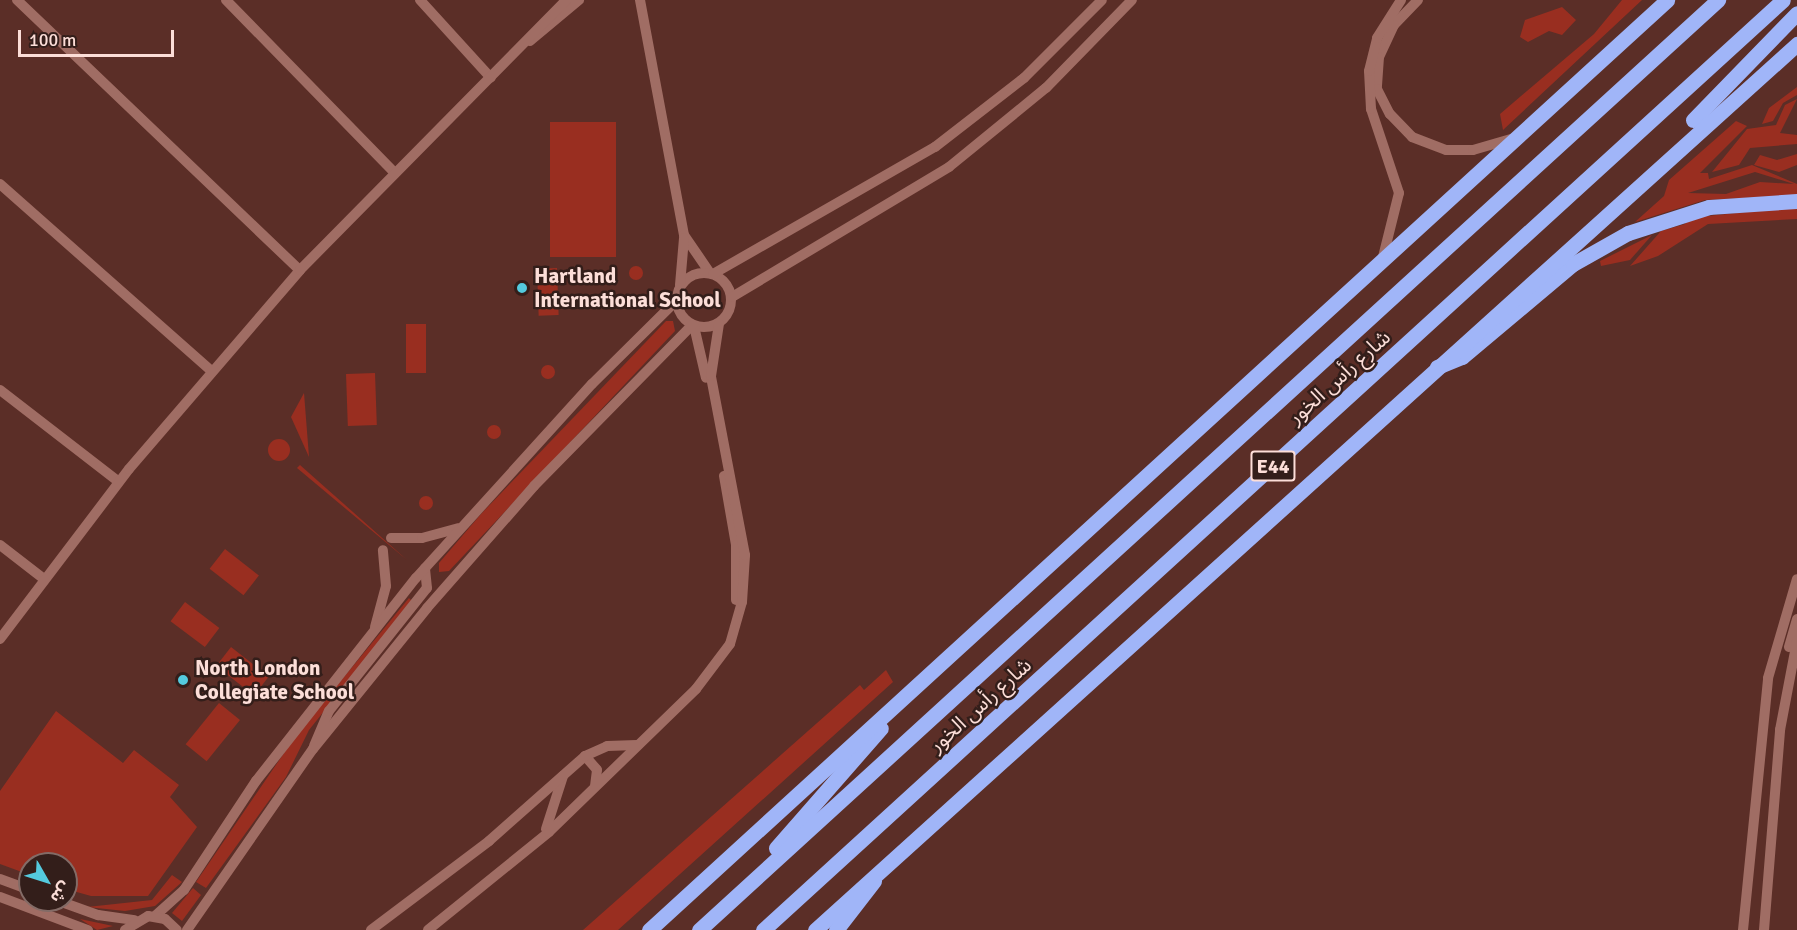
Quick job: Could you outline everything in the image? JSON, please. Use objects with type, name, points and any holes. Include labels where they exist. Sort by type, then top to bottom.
[{"type":"highway","points":[[649,930],[932,669],[1667,0]]},
{"type":"highway","name":"شارع رأس الخور","points":[[699,930],[1718,0]]},
{"type":"highway","name":"شارع رأس الخور","points":[[763,930],[1783,0]]},
{"type":"highway","points":[[1654,168],[1671,141],[1797,13]]},
{"type":"highway","points":[[815,930],[1431,369],[1654,168],[1797,44]]},
{"type":"highway","points":[[1431,369],[1462,357],[1556,276],[1628,233],[1709,207],[1797,201]]},
{"type":"highway","points":[[729,903],[932,669]]},
{"type":"highway","points":[[836,930],[864,900],[878,873]]},
{"type":"street","points":[[17,0],[300,270]]},
{"type":"street","points":[[226,0],[394,172]]},
{"type":"street","points":[[420,0],[491,78]]},
{"type":"street","points":[[0,639],[119,482],[211,371],[300,270],[394,172],[527,43],[566,0]]},
{"type":"street","points":[[527,43],[579,0]]},
{"type":"street","points":[[78,908],[98,915],[135,920],[155,916],[184,890],[252,788],[416,578],[592,384],[677,300],[684,235],[640,0]]},
{"type":"street","points":[[679,289],[692,276],[711,274],[934,147],[1024,78],[1102,0]]},
{"type":"street","points":[[428,930],[540,840],[703,681],[723,653],[739,619],[746,555],[711,376],[719,324],[732,297],[957,161],[1046,88],[1132,0]]},
{"type":"street","points":[[1383,259],[1399,193],[1371,109],[1369,71],[1377,38],[1401,0]]},
{"type":"street","points":[[1418,0],[1394,25],[1379,57],[1377,89],[1389,114],[1412,137],[1446,150],[1473,150],[1518,137]]},
{"type":"street","points":[[0,184],[211,371]]},
{"type":"street","points":[[684,235],[711,274],[726,283],[732,297]]},
{"type":"street","points":[[677,300],[693,325],[736,545],[735,603],[723,653]]},
{"type":"street","points":[[187,930],[313,749],[437,596],[626,388],[693,325],[719,324]]},
{"type":"street","points":[[0,390],[119,482]]},
{"type":"street","points":[[391,538],[422,538],[462,527]]},
{"type":"street","points":[[0,545],[44,579]]},
{"type":"street","points":[[373,633],[387,586],[383,550]]},
{"type":"street","points":[[425,568],[446,586]]},
{"type":"street","points":[[313,749],[324,718],[427,588],[425,568]]},
{"type":"street","points":[[416,578],[437,596]]},
{"type":"street","points":[[1743,930],[1768,678],[1797,579]]},
{"type":"street","points":[[1780,730],[1778,702],[1797,619]]},
{"type":"street","points":[[1764,930],[1780,730],[1797,640]]},
{"type":"street","points":[[1788,680],[1797,666]]},
{"type":"street","points":[[371,930],[489,841],[585,756],[607,746],[637,744]]},
{"type":"street","points":[[585,756],[597,770],[595,786]]},
{"type":"street","points":[[540,840],[558,806],[563,776]]},
{"type":"street","points":[[0,879],[18,886]]},
{"type":"street","points":[[0,897],[88,930]]},
{"type":"street","points":[[155,916],[177,930]]},
{"type":"street","points":[[124,930],[135,920]]},
{"type":"shaded area","points":[[1622,0],[1642,0],[1503,130],[1500,114],[1594,34]]},
{"type":"shaded area","points":[[1562,7],[1576,20],[1562,35],[1549,31],[1528,42],[1520,37],[1525,20]]},
{"type":"shaded area","points":[[1797,87],[1797,95],[1783,103],[1773,121],[1762,124],[1769,108]]},
{"type":"shaded area","points":[[1797,99],[1780,133],[1797,135],[1797,144],[1750,148],[1739,165],[1712,172],[1747,129],[1776,125],[1785,105]]},
{"type":"shaded area","points":[[1736,121],[1747,126],[1700,173],[1708,173],[1709,179],[1752,165],[1797,184],[1797,195],[1705,200],[1635,222],[1664,196],[1669,180]],"holes":[[[1755,172],[1794,184],[1760,182],[1726,194],[1688,193]]]},
{"type":"shaded area","points":[[550,122],[616,122],[616,257],[550,257]]},
{"type":"shaded area","points":[[1797,154],[1797,165],[1779,172],[1754,165],[1760,155],[1777,160]]},
{"type":"shaded area","points":[[1797,207],[1797,219],[1708,224],[1658,256],[1630,266],[1661,231],[1685,224],[1687,218]]},
{"type":"shaded area","points":[[1652,235],[1630,260],[1601,266],[1600,261]]},
{"type":"shaded area","points":[[633,266],[639,266],[643,273],[639,280],[633,280],[629,276],[629,270]]},
{"type":"shaded area","points":[[557,268],[559,315],[539,316],[537,269]]},
{"type":"shaded area","points":[[666,321],[673,321],[675,331],[449,571],[439,572],[439,563],[481,514]]},
{"type":"shaded area","points":[[406,324],[426,324],[426,373],[406,373]]},
{"type":"shaded area","points":[[548,365],[553,367],[555,372],[553,377],[548,379],[543,377],[541,372],[543,367]]},
{"type":"shaded area","points":[[375,373],[377,425],[348,426],[346,374]]},
{"type":"shaded area","points":[[304,393],[309,457],[291,417]]},
{"type":"shaded area","points":[[494,425],[499,427],[501,432],[499,437],[494,439],[489,437],[487,432],[489,427]]},
{"type":"shaded area","points":[[279,439],[287,442],[290,450],[287,458],[279,461],[271,458],[268,450],[271,442]]},
{"type":"shaded area","points":[[300,465],[407,560],[297,468]]},
{"type":"shaded area","points":[[426,496],[431,498],[433,503],[431,508],[426,510],[421,508],[419,503],[421,498]]},
{"type":"shaded area","points":[[225,549],[259,575],[243,595],[210,569]]},
{"type":"shaded area","points":[[409,598],[412,601],[309,730],[286,777],[206,888],[196,882],[297,734]]},
{"type":"shaded area","points":[[185,602],[219,628],[205,647],[171,621]]},
{"type":"shaded area","points":[[231,647],[269,677],[254,695],[216,666]]},
{"type":"shaded area","points":[[886,670],[893,682],[618,930],[583,930],[860,685],[864,690]]},
{"type":"shaded area","points":[[219,703],[240,720],[207,761],[186,744]]},
{"type":"shaded area","points":[[56,711],[123,763],[134,750],[179,785],[170,797],[197,827],[148,896],[91,896],[78,892],[78,852],[18,852],[18,871],[0,864],[0,791]]},
{"type":"shaded area","points":[[172,875],[182,882],[155,906],[125,911],[87,907],[152,900]]},
{"type":"shaded area","points":[[193,888],[201,895],[182,921],[172,913]]},
{"type":"shaded area","points":[[80,919],[113,926],[97,930]]},
{"type":"place","name":"Hartland International School","points":[[522,288]]},
{"type":"place","name":"North London Collegiate School","points":[[183,680]]}]
